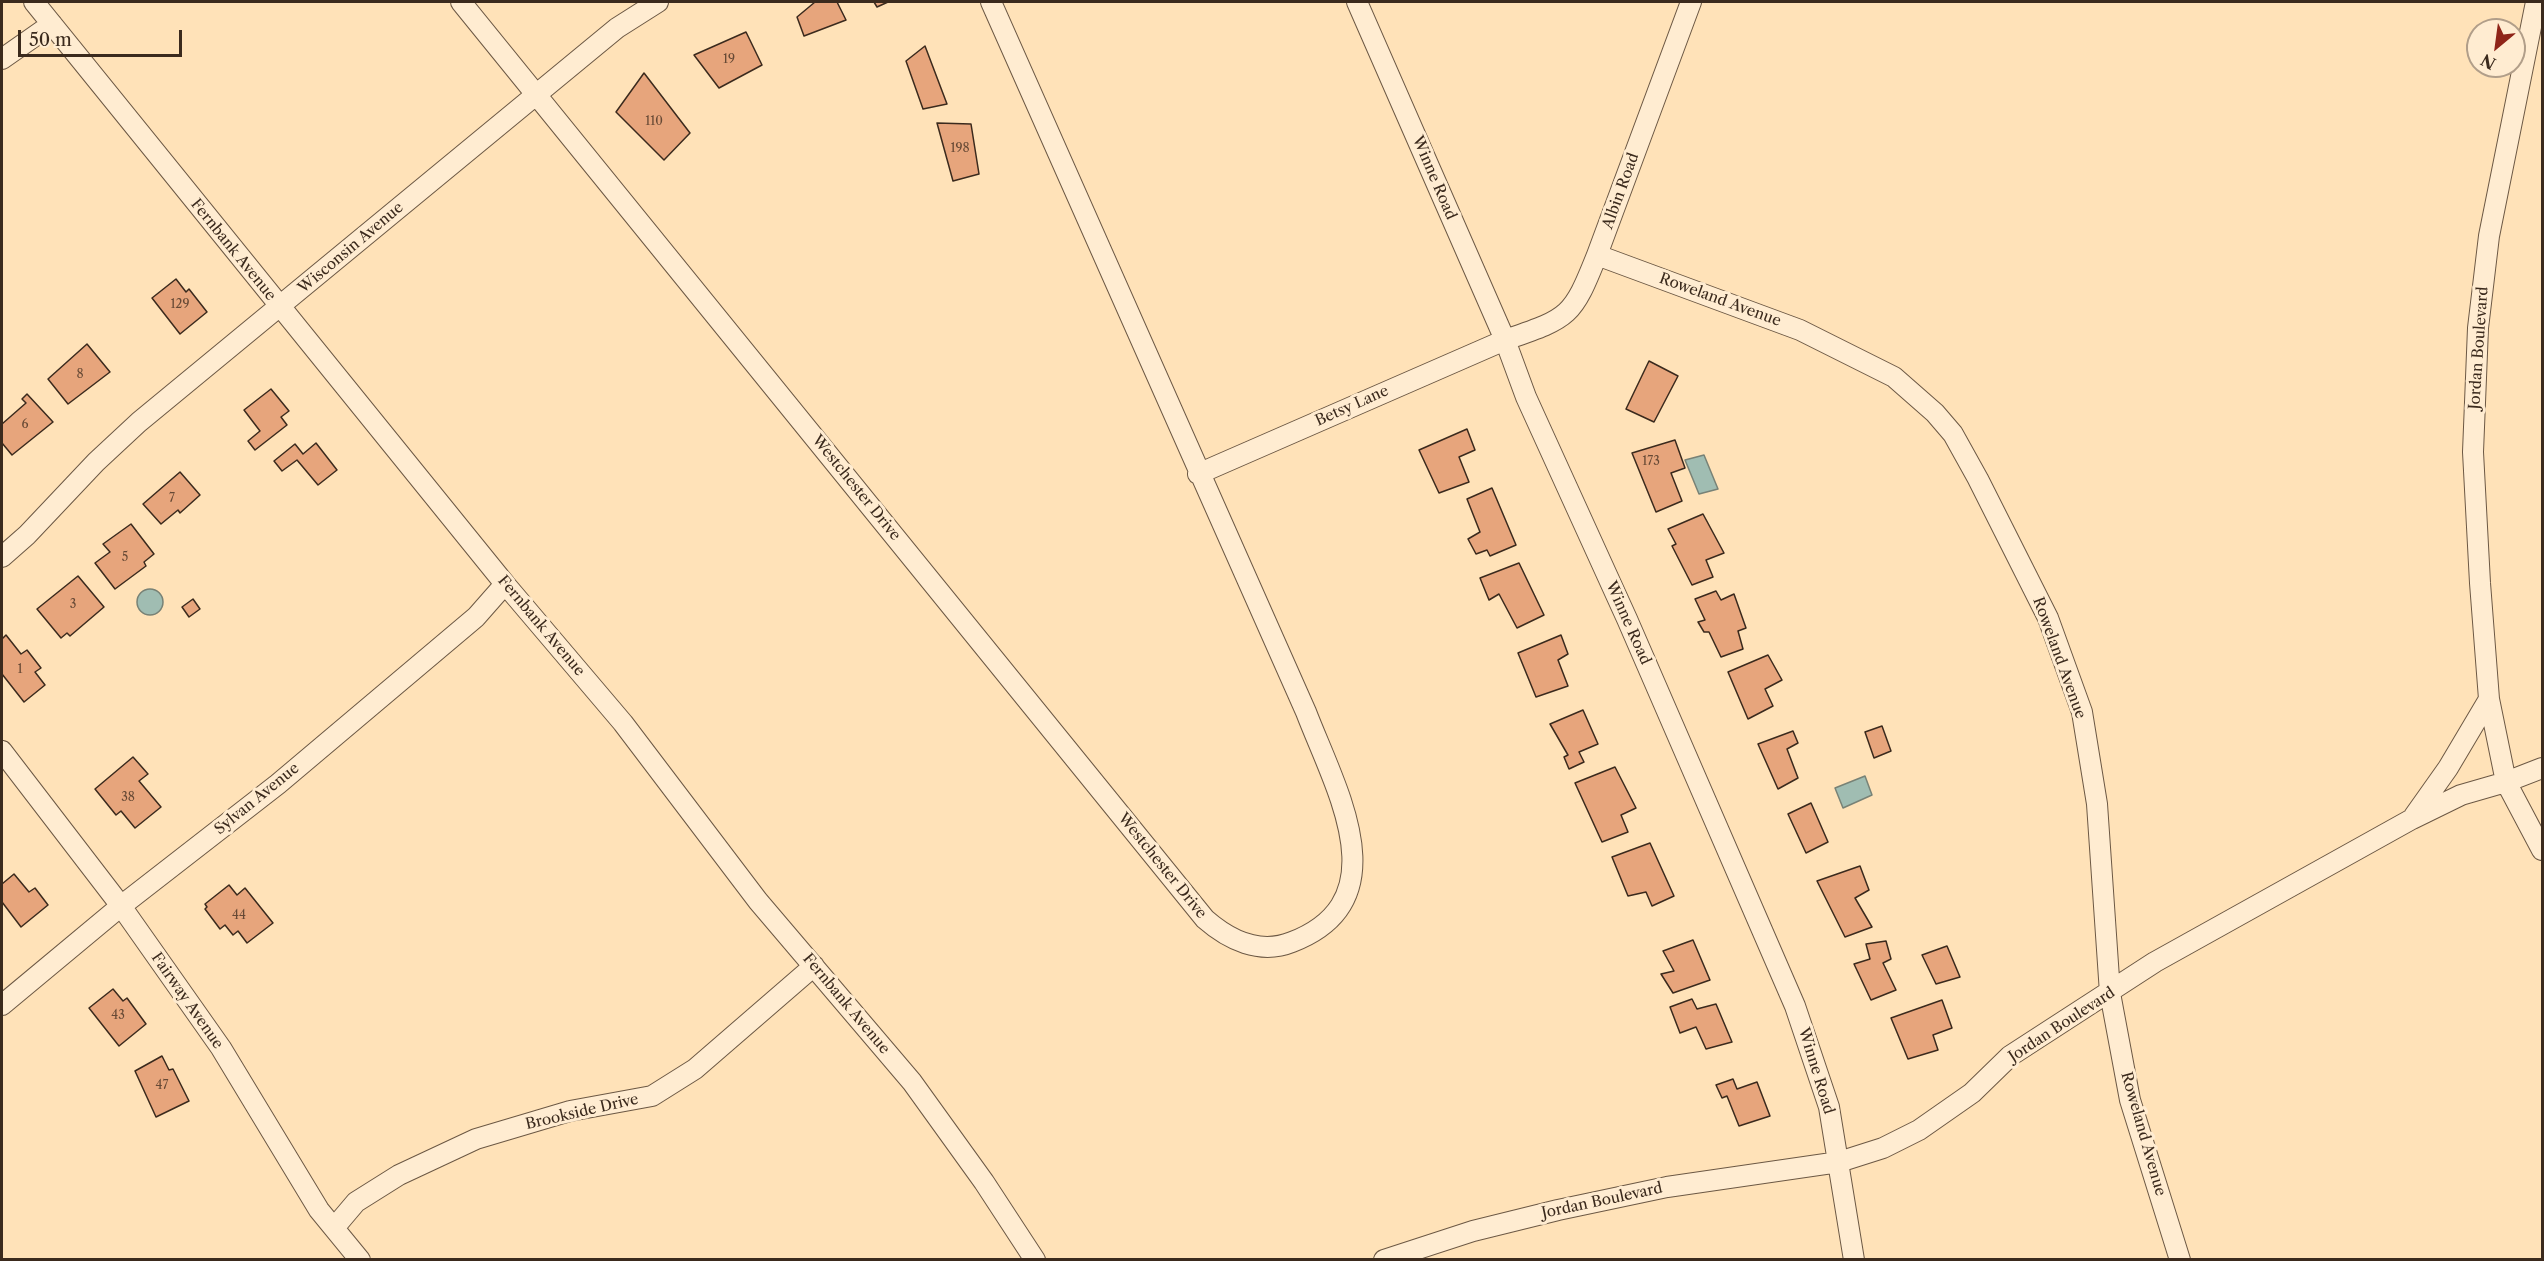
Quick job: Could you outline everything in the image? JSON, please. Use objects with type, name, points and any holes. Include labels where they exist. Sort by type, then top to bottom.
[{"type":"street","name":"Fernbank Avenue","points":[[34,2],[504,584],[623,723],[758,901],[912,1082],[984,1182],[1035,1260]]},
{"type":"street","name":"Westchester Drive","points":[[461,2],[1205,919],[1220,933],[1239,942],[1267,948],[1281,947],[1313,934],[1327,924],[1342,905],[1354,871],[1352,839],[1345,811],[1306,712],[1198,474],[1138,330],[991,2]]},
{"type":"street","name":"Wisconsin Avenue","points":[[2,556],[27,535],[96,462],[139,422],[617,28],[658,2]]},
{"type":"street","name":"Winne Road","points":[[1357,2],[1505,340],[1530,407],[1627,619],[1795,1006],[1829,1107],[1854,1260]]},
{"type":"street","name":"Albin Road","points":[[1505,340],[1549,324],[1569,313],[1581,294],[1691,2]]},
{"type":"street","name":"Jordan Boulevard","points":[[1384,1260],[1473,1231],[1580,1206],[1667,1187],[1839,1162],[1882,1148],[1919,1130],[1972,1093],[2010,1056],[2155,962],[2412,819],[2461,795],[2506,783],[2489,699],[2480,583],[2474,452],[2478,328],[2489,236],[2536,2]]},
{"type":"street","points":[[2,59],[52,24]]},
{"type":"street","name":"Roweland Avenue","points":[[1597,255],[1800,330],[1894,377],[1935,413],[1953,434],[2048,618],[2082,712],[2097,804],[2110,993],[2130,1100],[2180,1260]]},
{"type":"street","name":"Betsy Lane","points":[[1198,474],[1505,340]]},
{"type":"street","name":"Sylvan Avenue","points":[[2,1005],[120,906],[278,784],[476,617],[504,584]]},
{"type":"street","name":"Jordan Boulevard","points":[[2412,819],[2448,768],[2489,699]]},
{"type":"street","name":"Fairway Avenue","points":[[2,751],[120,906],[221,1048],[319,1210],[360,1260]]},
{"type":"street","points":[[2542,768],[2506,783],[2542,850]]},
{"type":"street","name":"Brookside Drive","points":[[334,1228],[356,1202],[399,1174],[476,1138],[570,1112],[652,1096],[695,1069],[814,966]]},
{"type":"shaded area","points":[[1704,455],[1718,489],[1699,494],[1685,460]]},
{"type":"shaded area","points":[[150,589],[159,593],[163,602],[159,611],[150,615],[141,611],[137,602],[141,593]]},
{"type":"shaded area","points":[[1865,776],[1872,795],[1843,808],[1835,788]]},
{"type":"building","points":[[815,2],[837,2],[846,20],[804,36],[797,17]]},
{"type":"building","points":[[874,2],[888,2],[877,7]]},
{"type":"building","points":[[746,32],[762,65],[719,88],[694,55]]},
{"type":"building","points":[[925,46],[947,104],[923,109],[906,61]]},
{"type":"building","points":[[644,73],[690,133],[664,160],[616,112]]},
{"type":"building","points":[[937,123],[971,124],[979,174],[953,181]]},
{"type":"building","points":[[176,279],[186,292],[189,289],[207,312],[180,334],[152,298]]},
{"type":"building","points":[[87,344],[110,372],[68,404],[48,379]]},
{"type":"building","points":[[1649,361],[1678,376],[1654,422],[1626,409]]},
{"type":"building","points":[[271,389],[289,411],[281,417],[287,425],[255,450],[248,441],[260,431],[244,410]]},
{"type":"building","points":[[27,394],[53,422],[12,455],[2,443],[2,424],[26,403],[22,399]]},
{"type":"building","points":[[1467,429],[1475,450],[1459,457],[1469,482],[1439,493],[1419,450]]},
{"type":"building","points":[[1675,440],[1685,468],[1671,473],[1682,501],[1656,512],[1632,453]]},
{"type":"building","points":[[316,443],[337,470],[318,485],[297,460],[282,471],[274,461],[295,444],[303,454]]},
{"type":"building","points":[[180,472],[200,495],[180,513],[178,510],[161,524],[143,504]]},
{"type":"building","points":[[1492,488],[1516,545],[1490,556],[1487,550],[1476,554],[1468,539],[1480,532],[1467,499]]},
{"type":"building","points":[[1703,514],[1724,553],[1706,560],[1713,577],[1692,585],[1672,546],[1676,544],[1668,529]]},
{"type":"building","points":[[131,524],[154,554],[144,562],[146,566],[115,589],[95,563],[110,552],[103,544]]},
{"type":"building","points":[[1519,563],[1544,615],[1517,628],[1499,594],[1489,600],[1480,578]]},
{"type":"building","points":[[78,576],[104,607],[70,636],[67,633],[61,638],[37,609]]},
{"type":"building","points":[[1716,591],[1721,600],[1734,594],[1746,628],[1738,631],[1743,649],[1721,657],[1709,632],[1704,632],[1698,622],[1705,620],[1695,599]]},
{"type":"building","points":[[193,599],[200,609],[189,617],[182,607]]},
{"type":"building","points":[[6,635],[21,654],[27,650],[41,668],[35,672],[45,685],[24,702],[2,674],[2,639]]},
{"type":"building","points":[[1561,635],[1568,654],[1558,660],[1568,686],[1536,697],[1518,653]]},
{"type":"building","points":[[1768,655],[1782,680],[1765,689],[1773,706],[1748,719],[1728,672]]},
{"type":"building","points":[[1583,710],[1598,744],[1579,752],[1584,762],[1569,769],[1564,757],[1568,755],[1550,724]]},
{"type":"building","points":[[1882,726],[1891,751],[1874,758],[1865,732]]},
{"type":"building","points":[[1793,731],[1798,743],[1787,749],[1798,778],[1778,789],[1758,744]]},
{"type":"building","points":[[133,757],[148,774],[139,781],[161,807],[135,828],[121,811],[116,815],[95,789]]},
{"type":"building","points":[[1615,767],[1636,808],[1621,815],[1628,832],[1602,842],[1575,783]]},
{"type":"building","points":[[1811,803],[1828,842],[1806,853],[1788,814]]},
{"type":"building","points":[[1650,843],[1674,896],[1652,906],[1646,892],[1628,896],[1612,857]]},
{"type":"building","points":[[1860,866],[1869,890],[1855,898],[1872,927],[1845,937],[1817,881]]},
{"type":"building","points":[[14,874],[29,892],[35,888],[48,905],[21,927],[2,902],[2,884]]},
{"type":"building","points":[[229,885],[237,895],[245,888],[273,923],[247,943],[238,931],[233,935],[225,925],[220,929],[205,909],[207,907],[205,904]]},
{"type":"building","points":[[1693,940],[1710,980],[1673,993],[1661,974],[1674,971],[1663,951]]},
{"type":"building","points":[[1886,941],[1891,959],[1883,963],[1896,990],[1871,1000],[1854,964],[1870,959],[1866,944]]},
{"type":"building","points":[[1947,946],[1960,977],[1936,984],[1922,955]]},
{"type":"building","points":[[113,989],[123,1001],[127,998],[146,1024],[119,1046],[89,1008]]},
{"type":"building","points":[[1692,999],[1697,1009],[1716,1004],[1732,1042],[1706,1049],[1696,1027],[1680,1033],[1670,1007]]},
{"type":"building","points":[[1942,1000],[1952,1028],[1933,1035],[1938,1050],[1908,1059],[1891,1018]]},
{"type":"building","points":[[162,1056],[169,1070],[173,1069],[189,1101],[156,1117],[135,1071]]},
{"type":"building","points":[[1733,1079],[1737,1089],[1757,1082],[1770,1116],[1739,1126],[1727,1096],[1722,1098],[1716,1085]]}]
